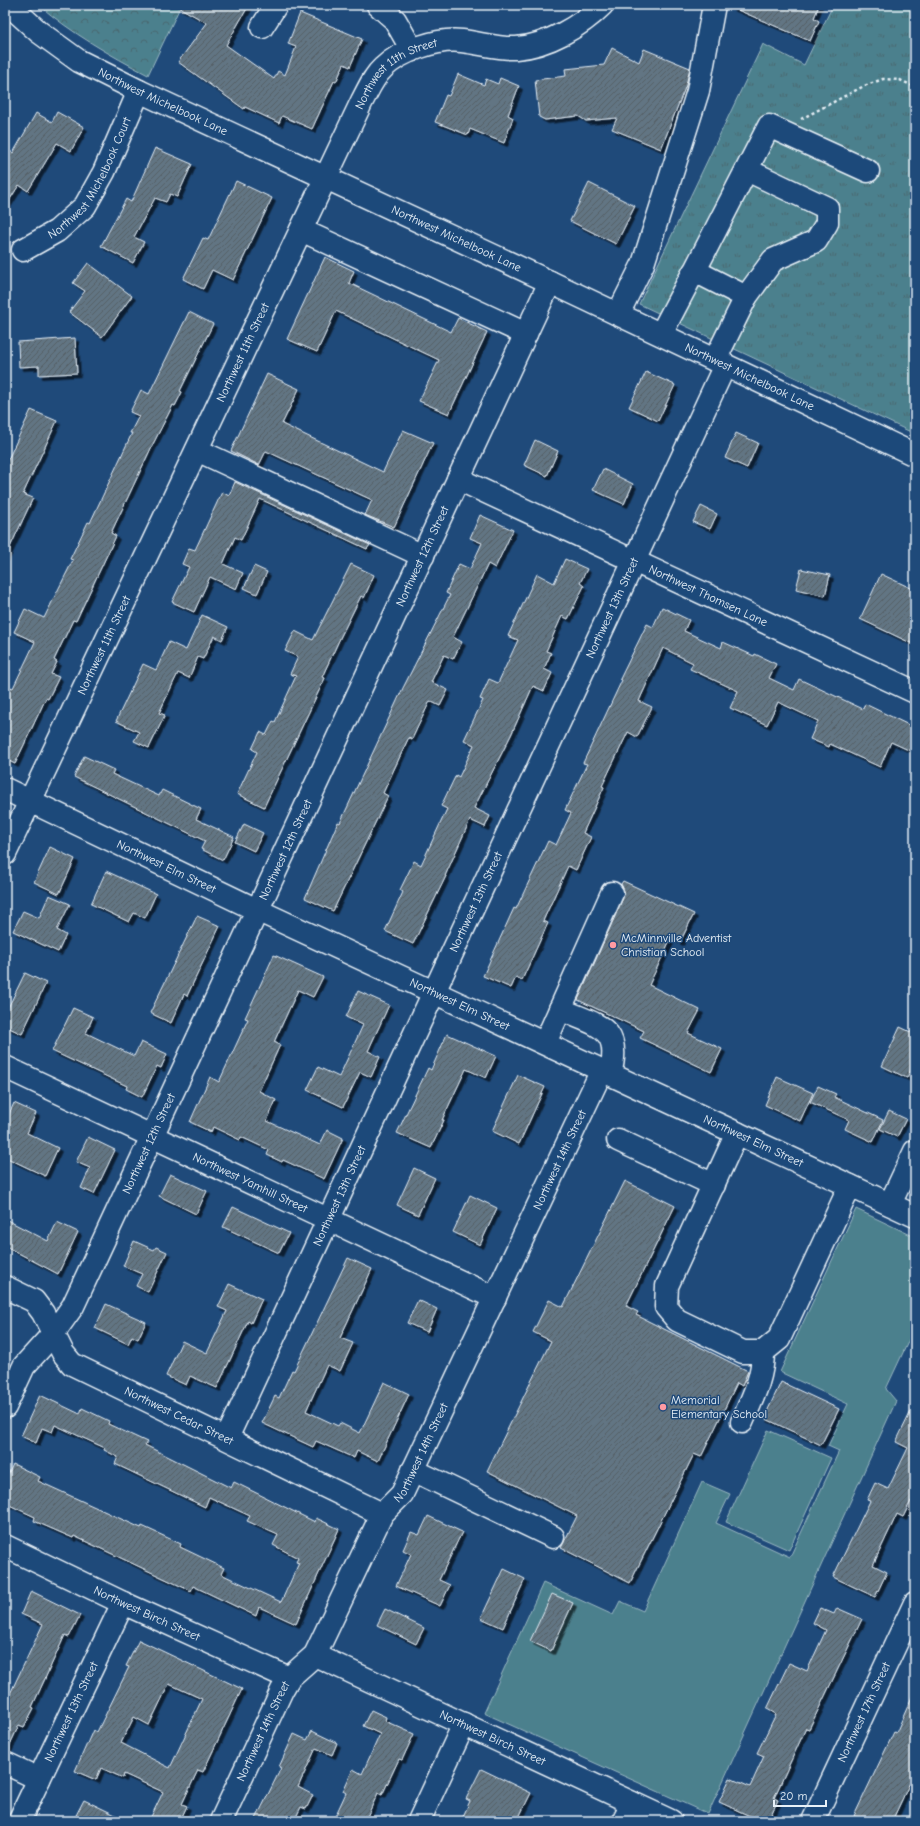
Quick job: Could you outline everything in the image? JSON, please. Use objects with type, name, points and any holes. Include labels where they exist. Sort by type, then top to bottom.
[{"type":"street","name":"Northwest Michelbook Lane","points":[[9,5],[39,32],[79,61],[139,91],[661,334],[915,455]]},
{"type":"street","points":[[262,27],[276,5]]},
{"type":"street","points":[[378,5],[395,20],[412,50]]},
{"type":"street","name":"Northwest 11th Street","points":[[5,854],[362,101],[374,79],[382,68],[391,61],[412,50],[430,44],[445,41],[460,41],[496,47],[518,48],[546,41],[577,26],[602,5]]},
{"type":"street","points":[[618,314],[643,264],[698,91],[714,5]]},
{"type":"street","name":"Northwest Michelbook Court","points":[[23,250],[57,231],[85,206],[104,172],[139,91]]},
{"type":"street","points":[[661,334],[769,126],[868,171]]},
{"type":"street","name":"Northwest 13th Street","points":[[227,1438],[634,561],[720,363],[746,298],[773,260],[816,241],[827,223],[827,208],[747,170]]},
{"type":"street","points":[[301,230],[526,334]]},
{"type":"street","points":[[694,272],[746,298]]},
{"type":"street","name":"Northwest 12th Street","points":[[5,1407],[24,1366],[52,1334],[73,1306],[550,282]]},
{"type":"street","points":[[197,450],[422,556]]},
{"type":"street","name":"Northwest Thomsen Lane","points":[[458,479],[915,692]]},
{"type":"street","name":"Northwest Elm Street","points":[[5,789],[258,910],[915,1216]]},
{"type":"street","points":[[545,1043],[612,893]]},
{"type":"street","name":"Northwest 14th Street","points":[[221,1821],[282,1690],[289,1678],[315,1654],[382,1514],[402,1494],[495,1298],[606,1072],[614,1061],[614,1046],[608,1032],[560,1009]]},
{"type":"street","name":"Northwest Yamhill Street","points":[[5,1067],[495,1298]]},
{"type":"street","points":[[737,1133],[667,1286],[666,1307],[677,1320],[743,1352],[763,1352],[779,1339],[850,1186]]},
{"type":"street","points":[[618,1140],[714,1185]]},
{"type":"street","points":[[890,1204],[915,1151]]},
{"type":"street","name":"Northwest Cedar Street","points":[[5,1287],[34,1301],[43,1313],[52,1334],[63,1353],[72,1364],[382,1514]]},
{"type":"street","points":[[742,1422],[758,1386],[763,1368],[763,1352]]},
{"type":"street","points":[[413,1470],[553,1537]]},
{"type":"street","name":"Northwest Birch Street","points":[[5,1546],[123,1603],[289,1678]]},
{"type":"street","name":"Northwest 13th Street","points":[[19,1821],[123,1603]]},
{"type":"street","name":"Northwest 17th Street","points":[[813,1821],[915,1603]]},
{"type":"street","name":"Northwest Birch Street","points":[[315,1654],[464,1724],[628,1812],[671,1821]]},
{"type":"street","points":[[419,1821],[464,1724]]},
{"type":"street","points":[[5,1763],[39,1779]]},
{"type":"path","points":[[801,119],[864,86],[883,79],[900,80],[915,86]]},
{"type":"green space","points":[[39,5],[181,5],[148,75],[91,43],[64,25]]},
{"type":"green space","points":[[833,5],[915,5],[915,434],[639,304],[763,44],[804,65]]},
{"type":"green space","points":[[856,1209],[915,1237],[915,1327],[886,1389],[896,1401],[708,1814],[484,1713],[543,1583],[613,1615],[620,1601],[643,1611],[702,1482],[730,1494],[716,1523],[790,1557],[839,1451],[828,1446],[848,1404],[780,1372]]},
{"type":"green space","points":[[768,1430],[831,1458],[789,1550],[726,1522]]},
{"type":"building","points":[[175,5],[249,5],[226,45],[274,79],[278,71],[285,75],[296,47],[288,44],[300,13],[362,39],[350,67],[344,64],[336,82],[334,81],[312,129],[282,116],[279,123],[245,107],[244,109],[178,62],[207,23]]},
{"type":"building","points":[[726,5],[819,5],[814,18],[819,21],[810,41]]},
{"type":"building","points":[[612,48],[639,62],[644,49],[690,68],[686,85],[661,149],[612,129],[617,118],[586,121],[578,116],[545,120],[539,117],[535,80],[566,76],[565,69],[604,65]]},
{"type":"building","points":[[458,74],[484,85],[486,79],[498,84],[500,78],[519,86],[508,115],[513,118],[504,143],[470,129],[468,135],[435,122],[446,95],[449,96]]},
{"type":"building","points":[[57,112],[84,127],[71,151],[57,143],[28,191],[19,185],[5,207],[5,148],[13,153],[36,113],[52,122]]},
{"type":"building","points":[[155,148],[192,164],[177,197],[170,194],[166,202],[155,198],[134,237],[144,242],[133,263],[101,246],[126,199],[131,202]]},
{"type":"building","points":[[236,181],[272,198],[233,280],[212,270],[203,289],[183,279],[203,238],[208,240]]},
{"type":"building","points":[[589,183],[635,206],[616,244],[570,221]]},
{"type":"building","points":[[325,257],[354,271],[349,283],[451,332],[458,318],[487,332],[449,414],[419,401],[439,360],[336,311],[317,352],[287,339]]},
{"type":"building","points":[[88,263],[132,296],[102,337],[69,312],[85,291],[73,283]]},
{"type":"building","points":[[189,312],[213,324],[180,391],[182,392],[175,406],[173,405],[153,444],[111,533],[116,536],[76,621],[73,620],[54,660],[57,662],[51,674],[59,677],[48,699],[46,698],[15,764],[5,759],[5,685],[13,688],[35,642],[14,632],[25,609],[44,618],[73,560],[70,559],[88,522],[90,523],[132,433],[130,433],[139,416],[130,412],[141,390],[149,394]]},
{"type":"building","points":[[75,338],[77,373],[39,375],[39,366],[19,367],[18,342]]},
{"type":"building","points":[[646,372],[675,385],[658,421],[629,407]]},
{"type":"building","points":[[267,374],[299,389],[282,424],[383,472],[403,430],[433,443],[394,527],[365,515],[372,500],[266,451],[259,465],[231,451]]},
{"type":"building","points":[[31,410],[57,421],[23,494],[33,498],[5,558],[5,466]]},
{"type":"building","points":[[736,433],[758,443],[747,468],[725,458]]},
{"type":"building","points":[[535,440],[558,451],[547,476],[524,465]]},
{"type":"building","points":[[603,469],[633,484],[624,504],[593,490]]},
{"type":"building","points":[[235,482],[370,545],[367,549],[260,499],[241,540],[235,537],[223,564],[243,573],[236,589],[210,577],[194,612],[172,602],[189,567],[182,564],[189,548],[195,550],[222,492],[229,496]]},
{"type":"building","points":[[701,506],[717,514],[710,529],[693,522]]},
{"type":"building","points":[[480,515],[513,530],[495,568],[488,564],[453,637],[462,642],[453,659],[444,655],[431,682],[448,690],[440,706],[430,701],[412,739],[409,737],[383,793],[388,796],[333,911],[305,898],[338,822],[340,823],[403,688],[450,595],[446,593],[459,564],[470,569],[482,543],[470,538]]},
{"type":"building","points":[[565,559],[587,569],[580,583],[584,586],[568,619],[562,616],[546,651],[551,653],[544,669],[552,673],[544,691],[533,686],[511,735],[474,808],[490,816],[485,827],[470,820],[446,876],[413,944],[385,931],[403,892],[400,890],[414,861],[421,865],[447,809],[441,806],[456,775],[459,777],[474,745],[464,740],[483,700],[480,699],[489,679],[498,683],[518,640],[508,636],[537,574],[554,583]]},
{"type":"building","points":[[351,564],[374,575],[364,598],[361,596],[341,636],[322,677],[325,678],[264,807],[237,794],[257,752],[252,749],[260,732],[266,735],[273,721],[275,722],[296,676],[290,674],[298,657],[285,651],[295,631],[313,640]]},
{"type":"building","points":[[254,566],[267,572],[257,594],[244,588]]},
{"type":"building","points":[[801,569],[830,575],[825,596],[796,589]]},
{"type":"building","points":[[881,574],[915,590],[915,645],[860,619]]},
{"type":"building","points":[[662,607],[689,620],[684,631],[721,648],[723,642],[776,664],[769,678],[794,690],[799,679],[863,709],[865,704],[915,728],[915,753],[891,742],[880,767],[830,744],[829,747],[810,739],[818,721],[778,702],[767,725],[730,708],[738,691],[690,669],[693,663],[663,648],[639,701],[652,707],[637,737],[628,732],[602,786],[604,787],[583,833],[591,837],[576,870],[568,866],[543,921],[548,923],[522,980],[516,977],[511,988],[483,976],[514,908],[516,909],[548,841],[556,845],[571,813],[565,810],[587,764],[583,763],[622,680],[620,679],[647,624],[653,627]]},
{"type":"building","points":[[202,615],[228,627],[222,640],[214,636],[203,659],[198,657],[189,678],[178,673],[159,713],[165,715],[149,748],[134,741],[139,732],[116,721],[143,664],[156,670],[169,642],[186,650]]},
{"type":"building","points":[[84,756],[114,770],[112,774],[159,796],[162,790],[201,809],[196,819],[234,837],[223,860],[201,849],[205,841],[74,777]]},
{"type":"building","points":[[244,824],[263,833],[254,851],[235,842]]},
{"type":"building","points":[[50,847],[75,859],[59,894],[34,882]]},
{"type":"building","points":[[106,871],[156,894],[145,918],[134,913],[129,922],[91,904]]},
{"type":"building","points":[[623,881],[694,914],[680,942],[671,938],[649,985],[700,1010],[688,1033],[722,1049],[711,1072],[640,1038],[644,1031],[578,1000],[623,898],[624,891],[621,884]]},
{"type":"building","points":[[49,895],[70,904],[57,930],[66,935],[58,952],[13,931],[23,911],[39,918]]},
{"type":"building","points":[[197,916],[220,926],[187,996],[184,994],[171,1023],[150,1013]]},
{"type":"building","points":[[274,955],[323,977],[313,997],[298,990],[274,1042],[280,1045],[259,1091],[276,1100],[267,1121],[320,1145],[327,1130],[343,1138],[324,1179],[283,1160],[282,1162],[267,1155],[269,1150],[241,1137],[240,1140],[213,1127],[211,1132],[190,1122],[210,1077],[219,1082],[248,1019],[245,1018]]},
{"type":"building","points":[[25,973],[46,983],[22,1034],[5,1026],[5,1014]]},
{"type":"building","points":[[358,991],[389,1005],[368,1051],[380,1057],[371,1077],[360,1072],[343,1107],[307,1090],[318,1067],[339,1077],[363,1025],[346,1017]]},
{"type":"building","points":[[73,1008],[93,1017],[86,1033],[134,1056],[141,1042],[167,1054],[161,1068],[157,1066],[142,1097],[126,1089],[127,1086],[52,1051]]},
{"type":"building","points":[[900,1027],[915,1034],[915,1060],[907,1078],[882,1066]]},
{"type":"building","points":[[447,1034],[496,1056],[486,1078],[466,1069],[442,1120],[444,1120],[431,1148],[397,1133],[428,1068],[431,1070]]},
{"type":"building","points":[[518,1075],[545,1087],[519,1144],[492,1131]]},
{"type":"building","points":[[777,1077],[813,1093],[800,1121],[765,1105]]},
{"type":"building","points":[[818,1086],[836,1094],[834,1097],[883,1120],[873,1142],[845,1129],[849,1120],[810,1102]]},
{"type":"building","points":[[14,1103],[36,1113],[27,1133],[58,1148],[45,1176],[5,1157],[5,1123]]},
{"type":"building","points":[[889,1111],[906,1119],[897,1137],[880,1129]]},
{"type":"building","points":[[88,1137],[115,1150],[94,1194],[81,1188],[90,1168],[76,1162]]},
{"type":"building","points":[[414,1168],[435,1178],[418,1215],[397,1205]]},
{"type":"building","points":[[170,1174],[207,1191],[196,1214],[159,1196]]},
{"type":"building","points":[[625,1181],[675,1206],[626,1306],[638,1312],[636,1315],[748,1371],[742,1386],[737,1383],[701,1457],[694,1454],[630,1583],[561,1548],[577,1516],[487,1471],[551,1341],[533,1332],[549,1300],[563,1307]]},
{"type":"building","points":[[470,1195],[497,1208],[480,1245],[453,1232]]},
{"type":"building","points":[[233,1207],[289,1233],[279,1253],[223,1227]]},
{"type":"building","points":[[5,1219],[48,1241],[57,1222],[78,1232],[58,1274],[5,1246]]},
{"type":"building","points":[[134,1241],[154,1250],[156,1247],[167,1252],[148,1292],[136,1286],[142,1274],[123,1266]]},
{"type":"building","points":[[348,1258],[372,1269],[340,1338],[353,1343],[340,1371],[327,1365],[306,1411],[338,1426],[340,1423],[360,1433],[384,1382],[409,1394],[378,1461],[357,1451],[354,1458],[316,1441],[313,1447],[262,1423],[275,1396],[279,1398],[292,1370],[294,1371]]},
{"type":"building","points":[[229,1284],[262,1299],[251,1323],[248,1321],[217,1388],[190,1376],[186,1385],[166,1376],[182,1341],[207,1353],[227,1311],[218,1307]]},
{"type":"building","points":[[418,1300],[437,1309],[427,1332],[407,1323]]},
{"type":"building","points":[[106,1304],[146,1322],[138,1339],[132,1336],[128,1344],[95,1328]]},
{"type":"building","points":[[781,1382],[839,1409],[821,1445],[764,1418]]},
{"type":"building","points":[[40,1395],[80,1414],[82,1408],[109,1421],[108,1424],[147,1442],[145,1445],[231,1488],[234,1482],[315,1522],[316,1518],[339,1529],[296,1624],[259,1607],[256,1616],[193,1586],[191,1591],[74,1536],[73,1538],[34,1521],[35,1517],[5,1503],[5,1481],[13,1464],[40,1477],[38,1481],[141,1528],[142,1526],[181,1544],[180,1547],[224,1568],[221,1574],[281,1602],[299,1563],[296,1562],[298,1558],[273,1545],[278,1535],[247,1521],[250,1516],[209,1497],[205,1507],[115,1464],[118,1457],[104,1450],[105,1448],[55,1425],[52,1432],[42,1428],[36,1443],[21,1436]]},
{"type":"building","points":[[915,1403],[915,1503],[911,1501],[903,1517],[897,1514],[873,1565],[887,1572],[875,1597],[833,1577],[870,1501],[867,1500],[875,1483],[888,1489],[908,1448],[896,1442]]},
{"type":"building","points":[[428,1516],[462,1532],[439,1580],[450,1585],[440,1606],[396,1586],[411,1554],[403,1550],[411,1532],[419,1535]]},
{"type":"building","points":[[504,1569],[525,1579],[503,1628],[481,1618]]},
{"type":"building","points":[[31,1591],[80,1615],[69,1637],[65,1635],[32,1707],[34,1708],[24,1727],[19,1725],[7,1751],[5,1751],[5,1694],[9,1696],[43,1624],[21,1614]]},
{"type":"building","points":[[552,1594],[573,1603],[551,1651],[530,1641]]},
{"type":"building","points":[[820,1608],[834,1614],[837,1608],[862,1619],[809,1729],[806,1728],[774,1798],[778,1800],[768,1821],[761,1821],[719,1802],[730,1778],[750,1787],[764,1756],[757,1753],[776,1714],[767,1709],[789,1663],[807,1671],[826,1630],[813,1623]]},
{"type":"building","points":[[385,1609],[424,1628],[416,1644],[377,1625]]},
{"type":"building","points":[[139,1640],[242,1689],[203,1772],[198,1770],[182,1804],[187,1806],[180,1821],[149,1821],[163,1792],[124,1774],[123,1778],[101,1768],[96,1780],[75,1771],[93,1730],[97,1732],[129,1667],[126,1666]],"holes":[[[169,1684],[202,1699],[170,1768],[121,1743],[134,1717],[149,1725]]]},
{"type":"building","points":[[915,1690],[915,1772],[892,1821],[866,1821],[854,1816],[894,1732],[896,1733]]},
{"type":"building","points":[[371,1710],[386,1717],[385,1721],[414,1734],[402,1760],[399,1759],[382,1795],[378,1793],[365,1821],[333,1821],[346,1793],[343,1791],[353,1769],[362,1774],[380,1734],[363,1726]]},
{"type":"building","points":[[312,1731],[337,1743],[332,1755],[316,1748],[298,1787],[313,1795],[306,1809],[301,1807],[294,1821],[255,1821],[281,1768],[279,1767],[294,1734],[307,1740]]},
{"type":"building","points":[[481,1769],[531,1793],[517,1821],[461,1821],[470,1801],[466,1799]]},
{"type":"building","points":[[84,1800],[128,1821],[73,1821]]},
{"type":"place","name":"McMinnville Adventist Christian School","points":[[613,945]]},
{"type":"place","name":"Memorial Elementary School","points":[[663,1407]]}]
